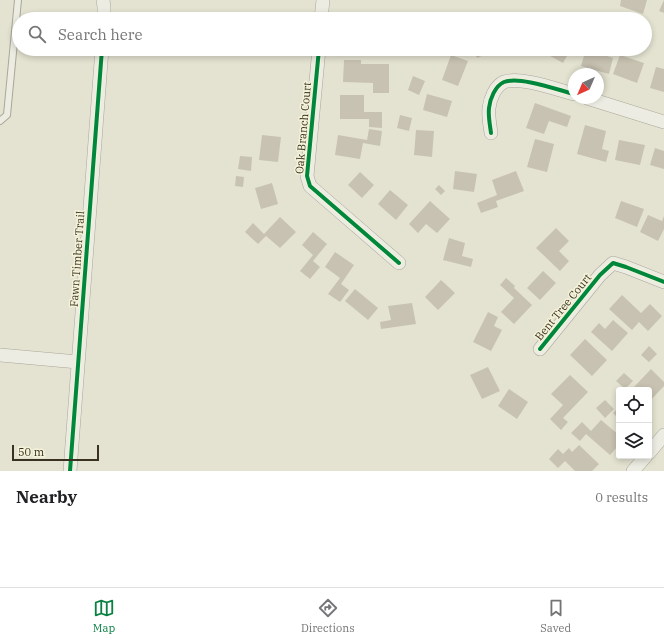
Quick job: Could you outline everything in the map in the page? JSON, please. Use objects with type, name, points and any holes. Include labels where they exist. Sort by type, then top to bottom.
[{"type":"street","points":[[102,0],[104,12]]},
{"type":"street","points":[[322,12],[323,0]]},
{"type":"street","name":"Fawn Timber Trail","points":[[70,471],[101,56]]},
{"type":"street","name":"Oak Branch Court","points":[[318,56],[307,176],[310,186],[399,263]]},
{"type":"street","points":[[491,133],[488,110],[497,88],[504,82],[515,80],[528,82],[568,92]]},
{"type":"street","points":[[604,103],[664,122]]},
{"type":"street","name":"Bent Tree Court","points":[[540,349],[600,275],[612,264],[626,267],[664,282]]},
{"type":"street","points":[[0,355],[78,362]]},
{"type":"street","points":[[652,448],[664,434]]},
{"type":"street","points":[[633,471],[643,459]]},
{"type":"lane","points":[[17,12],[18,0]]},
{"type":"lane","points":[[0,121],[7,115],[13,56]]},
{"type":"building","points":[[621,0],[647,0],[644,12],[637,12],[620,6]]},
{"type":"building","points":[[664,0],[664,13],[659,11]]},
{"type":"building","points":[[451,56],[468,61],[458,86],[442,80]]},
{"type":"building","points":[[550,56],[567,56],[563,63]]},
{"type":"building","points":[[584,56],[607,56],[613,58],[609,74],[604,73],[604,68],[588,68],[581,66]]},
{"type":"building","points":[[620,56],[644,63],[637,83],[613,74]]},
{"type":"building","points":[[344,60],[361,60],[361,64],[389,64],[389,93],[373,93],[373,83],[343,82]]},
{"type":"building","points":[[656,67],[664,69],[664,92],[650,88]]},
{"type":"building","points":[[413,76],[425,81],[419,95],[408,90]]},
{"type":"building","points":[[427,94],[452,101],[447,117],[423,110]]},
{"type":"building","points":[[340,95],[364,95],[364,112],[382,112],[382,128],[369,127],[369,119],[340,119]]},
{"type":"building","points":[[535,103],[571,116],[567,127],[549,121],[544,134],[526,128]]},
{"type":"building","points":[[400,115],[412,118],[409,131],[397,128]]},
{"type":"building","points":[[585,125],[606,131],[602,149],[609,151],[606,162],[577,154]]},
{"type":"building","points":[[369,129],[382,131],[380,146],[363,143],[360,159],[335,155],[338,135],[367,140]]},
{"type":"building","points":[[416,130],[434,131],[432,157],[414,155]]},
{"type":"building","points":[[262,135],[281,137],[278,162],[259,160]]},
{"type":"building","points":[[535,139],[554,144],[547,172],[527,167]]},
{"type":"building","points":[[619,140],[645,145],[640,165],[615,160]]},
{"type":"building","points":[[655,148],[664,151],[664,169],[650,165]]},
{"type":"building","points":[[240,156],[252,157],[251,171],[238,169]]},
{"type":"building","points":[[455,171],[477,174],[474,192],[453,189]]},
{"type":"building","points":[[516,171],[524,191],[496,201],[498,207],[481,213],[477,203],[497,195],[492,180]]},
{"type":"building","points":[[360,172],[374,185],[362,198],[348,185]]},
{"type":"building","points":[[236,176],[244,177],[243,187],[235,186]]},
{"type":"building","points":[[272,183],[278,204],[261,209],[255,188]]},
{"type":"building","points":[[439,185],[445,191],[441,195],[435,189]]},
{"type":"building","points":[[390,190],[408,205],[396,220],[378,204]]},
{"type":"building","points":[[430,201],[450,219],[437,233],[426,224],[418,233],[409,224]]},
{"type":"building","points":[[621,201],[644,209],[637,227],[615,218]]},
{"type":"building","points":[[648,215],[662,221],[664,216],[664,229],[658,241],[640,232]]},
{"type":"building","points":[[280,217],[296,232],[280,248],[266,236],[258,244],[245,232],[253,223],[264,234]]},
{"type":"building","points":[[556,228],[569,241],[559,251],[569,261],[560,271],[536,248]]},
{"type":"building","points":[[313,232],[327,244],[313,261],[320,267],[310,279],[300,271],[313,255],[302,245]]},
{"type":"building","points":[[449,238],[465,243],[462,256],[473,259],[471,267],[443,260]]},
{"type":"building","points":[[335,252],[354,265],[341,284],[349,290],[340,302],[328,294],[340,278],[325,267]]},
{"type":"building","points":[[543,271],[556,283],[540,300],[527,288]]},
{"type":"building","points":[[506,278],[532,305],[514,324],[501,312],[514,298],[500,285]]},
{"type":"building","points":[[441,280],[455,293],[438,310],[425,297]]},
{"type":"building","points":[[355,289],[378,308],[368,320],[345,301]]},
{"type":"building","points":[[622,295],[641,313],[650,304],[662,316],[648,331],[639,322],[632,330],[609,309]]},
{"type":"building","points":[[412,303],[416,324],[381,329],[380,322],[391,320],[388,306]]},
{"type":"building","points":[[488,312],[498,317],[494,326],[502,330],[491,351],[473,342]]},
{"type":"building","points":[[613,320],[628,333],[612,351],[591,332],[599,323],[605,329]]},
{"type":"building","points":[[585,339],[607,360],[592,376],[570,355]]},
{"type":"building","points":[[649,346],[657,354],[649,362],[641,355]]},
{"type":"building","points":[[488,367],[500,391],[482,399],[470,375]]},
{"type":"building","points":[[651,369],[664,382],[664,386],[652,399],[652,387],[634,387]]},
{"type":"building","points":[[624,373],[633,381],[627,387],[623,387],[616,381]]},
{"type":"building","points":[[570,375],[588,392],[563,418],[568,422],[561,430],[550,419],[563,405],[551,394]]},
{"type":"building","points":[[509,389],[528,402],[517,419],[498,406]]},
{"type":"building","points":[[605,400],[614,409],[605,418],[596,408]]},
{"type":"building","points":[[601,420],[616,432],[616,448],[610,455],[586,434],[580,441],[571,433],[582,422],[591,431]]},
{"type":"building","points":[[579,445],[599,464],[592,471],[575,471],[565,461],[558,468],[549,459],[558,449],[563,454],[569,448],[572,452]]},
{"type":"cycle path","points":[[70,471],[101,56]]},
{"type":"cycle path","points":[[318,56],[307,176],[310,186],[399,263]]},
{"type":"cycle path","points":[[491,133],[489,114],[490,101],[498,86],[504,82],[529,82],[568,92]]},
{"type":"cycle path","points":[[540,349],[600,275],[613,263],[664,282]]}]
